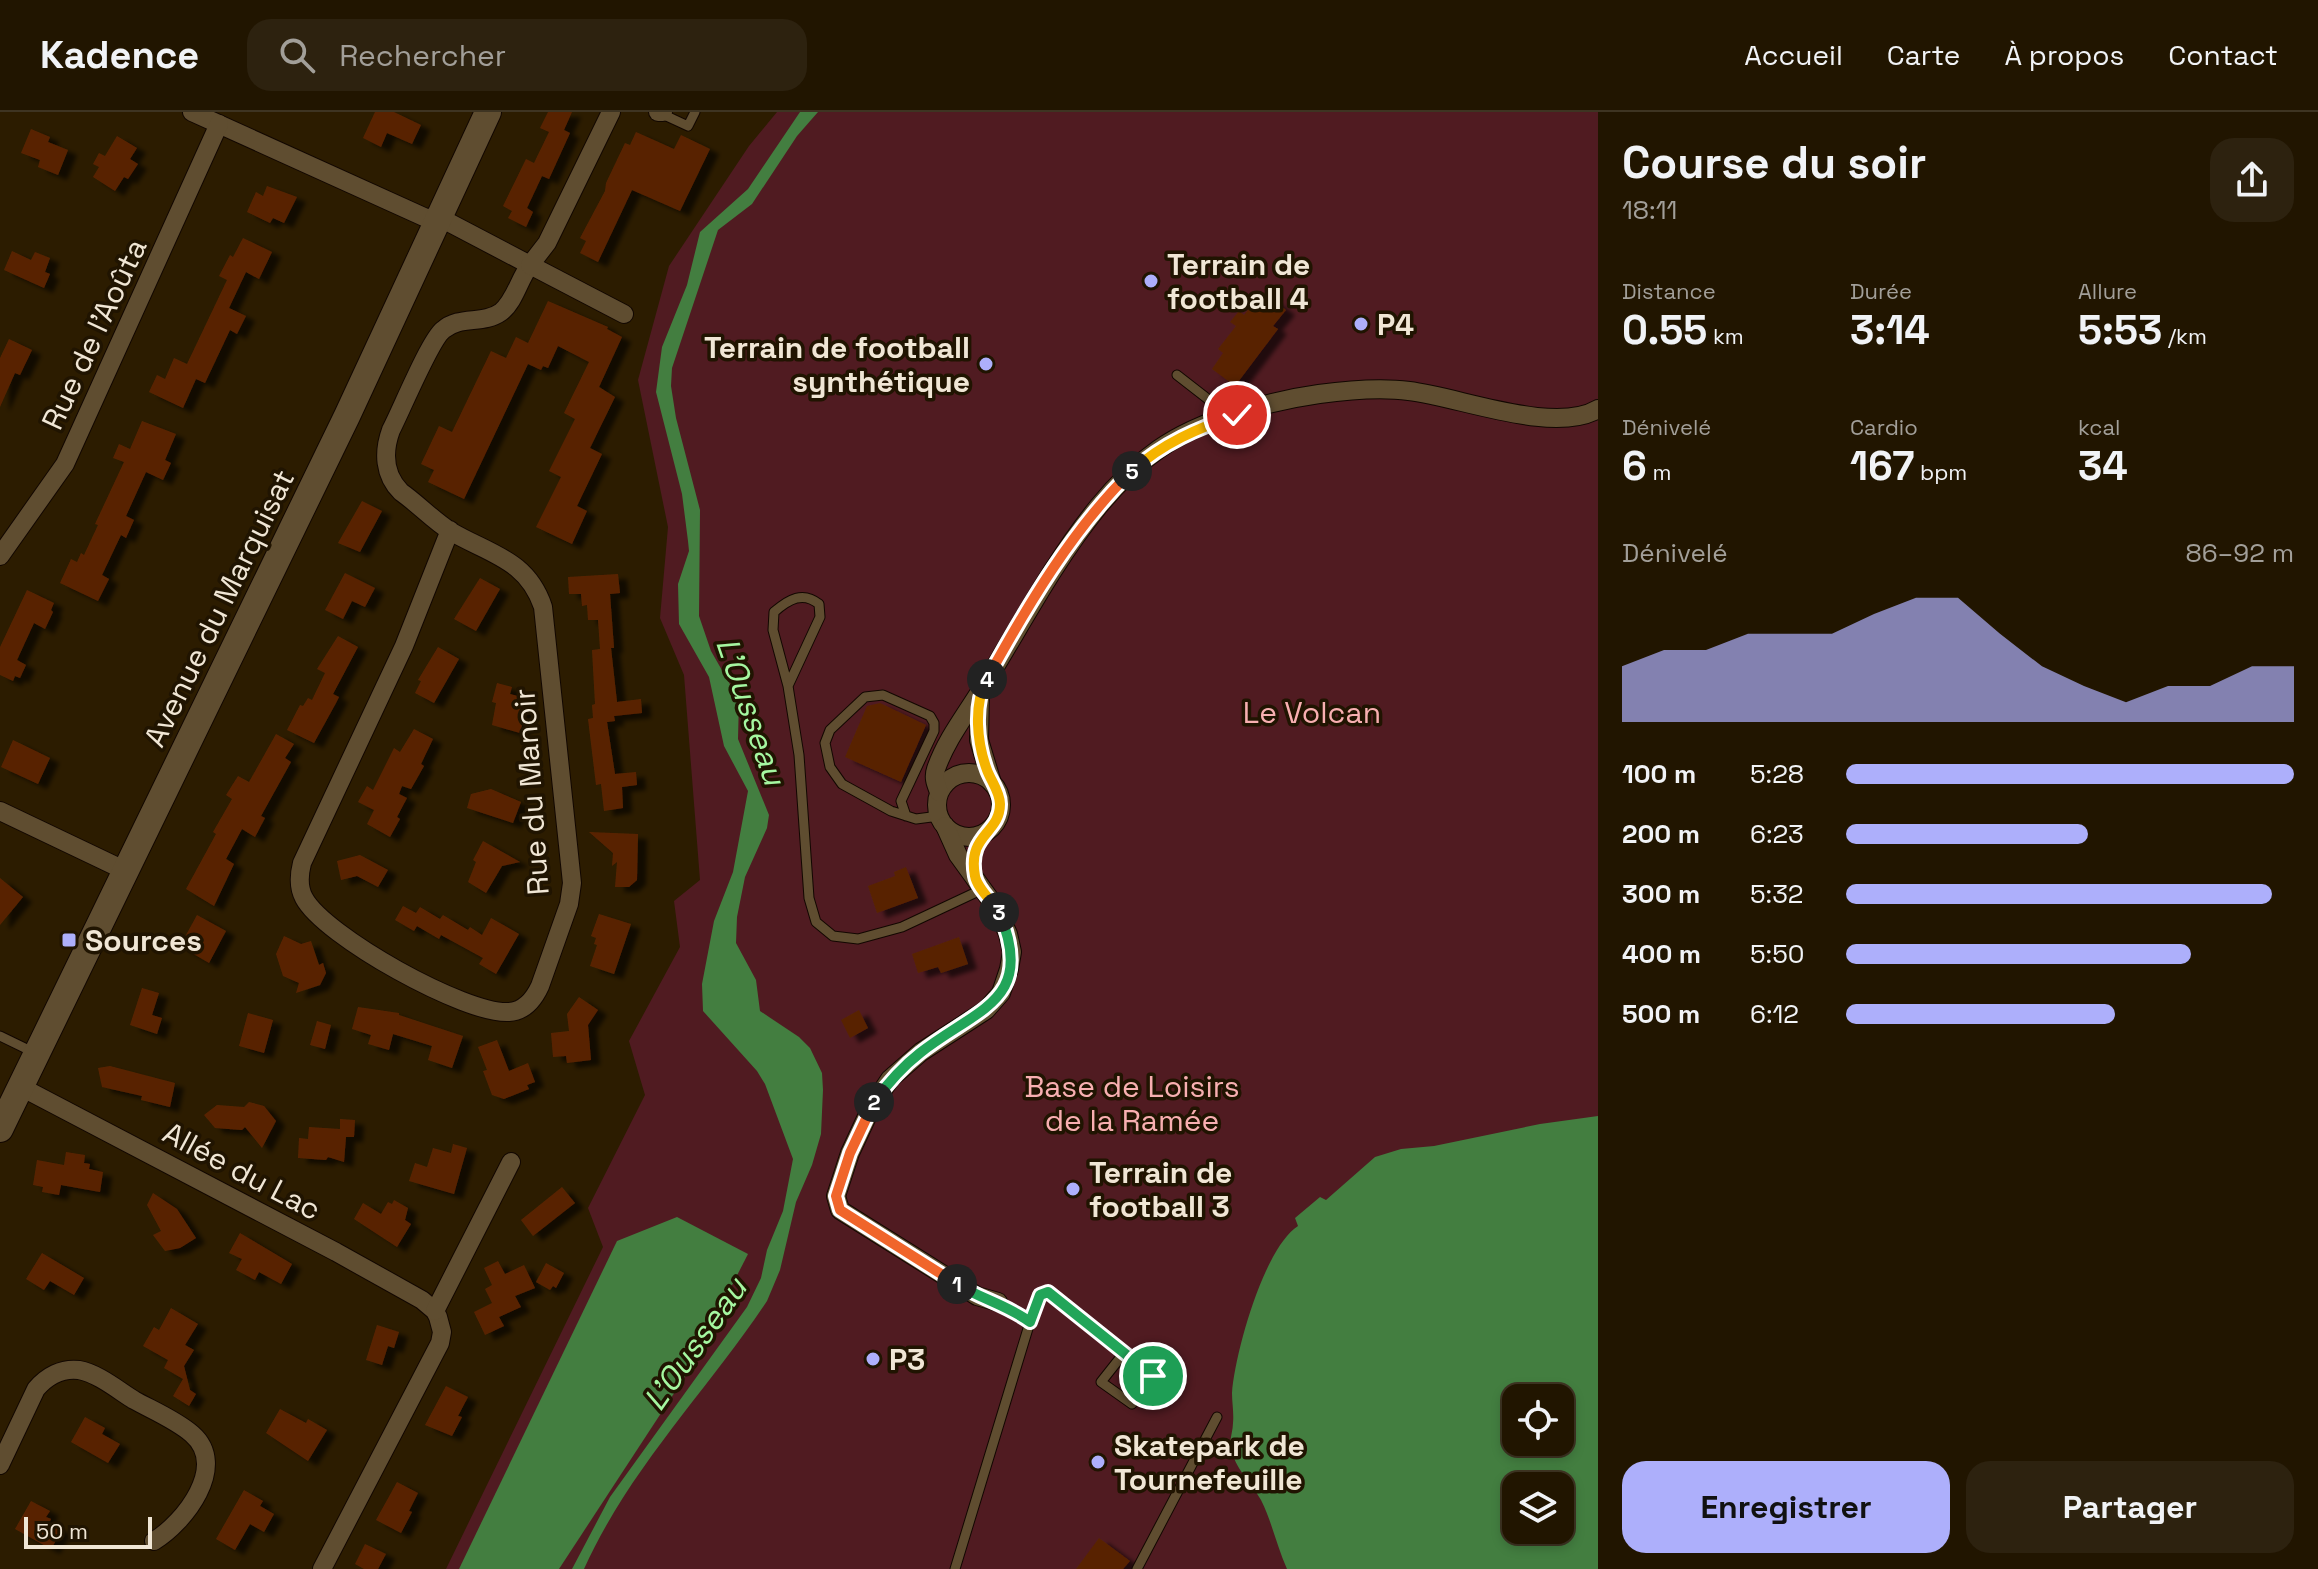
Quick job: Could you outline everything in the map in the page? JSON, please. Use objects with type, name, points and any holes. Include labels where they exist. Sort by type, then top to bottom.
[{"type":"main road","name":"Avenue du Marquisat","points":[[0,1129],[347,416],[488,112]]},
{"type":"street","points":[[192,112],[437,221],[450,223],[624,314]]},
{"type":"street","name":"Rue du Manoir","points":[[450,530],[404,646],[302,863],[300,889],[306,902],[318,915],[386,965],[445,994],[508,1012],[525,1007],[534,999],[569,904],[572,883],[543,607],[533,585],[516,566],[450,530],[394,485],[386,464],[387,442],[438,334],[458,321],[491,318],[510,303],[520,279],[547,243],[611,112]]},
{"type":"street","name":"Rue de l'Aoûta","points":[[0,556],[65,464],[219,124]]},
{"type":"street","points":[[939,792],[934,778],[954,731],[1023,617],[1064,555],[1116,487],[1160,448],[1225,419],[1297,398],[1369,390],[1407,391],[1548,418],[1577,417],[1598,409]]},
{"type":"street","points":[[979,884],[973,853],[998,817],[1000,808],[999,795],[992,783],[979,740],[980,692]]},
{"type":"street","points":[[992,783],[977,773],[968,772],[951,778],[939,792],[937,801],[942,821],[958,855],[997,909],[1008,934],[1012,952],[1001,993],[986,1010],[921,1052],[890,1079],[871,1108],[850,1153],[836,1196],[840,1210],[977,1296],[998,1302]]},
{"type":"street","points":[[0,811],[126,871]]},
{"type":"street","points":[[942,821],[960,835],[978,835],[986,831]]},
{"type":"street","name":"Allée du Lac","points":[[21,1087],[336,1252],[422,1300],[435,1311]]},
{"type":"street","points":[[322,1569],[440,1343],[442,1332],[435,1311],[511,1162]]},
{"type":"street","points":[[0,1465],[36,1389],[43,1381],[63,1371],[86,1372],[192,1434],[203,1452],[205,1476],[187,1514],[154,1541]]},
{"type":"lane","points":[[661,113],[688,126],[695,112]]},
{"type":"lane","points":[[1177,375],[1222,410],[1225,419]]},
{"type":"lane","points":[[788,686],[820,617],[819,604],[811,597],[798,597],[784,603],[774,612],[773,630],[788,686],[799,755],[809,898],[816,922],[833,936],[858,939],[902,927],[979,884]]},
{"type":"lane","points":[[906,816],[901,801],[934,731],[934,723],[930,716],[883,695],[865,697],[830,730],[825,743],[830,767],[842,784],[906,816],[942,821]]},
{"type":"lane","points":[[0,1036],[37,1054]]},
{"type":"lane","points":[[955,1569],[1040,1295],[1048,1292],[1153,1376],[1132,1404],[1101,1382],[1124,1353]]},
{"type":"lane","points":[[998,1302],[1030,1322]]},
{"type":"lane","points":[[1137,1569],[1217,1417]]},
{"type":"green space","name":"Base de Loisirs de la Ramée","points":[[777,112],[1598,112],[1598,1569],[446,1569],[603,1247],[588,1208],[645,1095],[629,1041],[680,947],[674,901],[700,880],[684,675],[660,618],[668,527],[638,380],[669,266],[749,146]]},
{"type":"water","points":[[800,112],[818,112],[797,136],[752,204],[718,230],[672,368],[671,386],[676,418],[700,510],[699,616],[711,651],[739,700],[738,739],[769,815],[767,828],[745,877],[737,917],[736,943],[756,980],[760,1011],[810,1048],[822,1073],[821,1134],[796,1202],[780,1270],[767,1301],[646,1464],[602,1532],[584,1569],[572,1569],[610,1497],[747,1307],[761,1278],[767,1250],[783,1211],[793,1159],[765,1084],[703,1011],[702,984],[714,921],[733,872],[748,791],[724,746],[709,677],[679,624],[678,584],[689,551],[682,494],[656,392],[662,347],[687,285],[700,232],[748,189]]},
{"type":"water","points":[[1598,1116],[1598,1569],[1287,1569],[1265,1508],[1236,1462],[1230,1442],[1232,1393],[1245,1328],[1274,1256],[1298,1226],[1295,1218],[1320,1197],[1326,1200],[1375,1157],[1401,1149],[1434,1146],[1540,1124]]},
{"type":"water","name":"L'Ousseau","points":[[677,1217],[748,1254],[686,1375],[559,1569],[459,1569],[617,1241]]},
{"type":"building","points":[[375,112],[394,112],[421,125],[412,144],[387,133],[381,147],[363,138]]},
{"type":"building","points":[[548,112],[572,112],[564,130],[570,133],[549,179],[542,176],[527,208],[533,212],[526,227],[508,218],[512,211],[503,206],[526,159],[534,163],[549,132],[540,128]]},
{"type":"building","points":[[31,129],[50,137],[48,142],[68,150],[58,175],[38,167],[40,160],[21,153]]},
{"type":"building","points":[[636,132],[674,149],[681,135],[710,149],[680,211],[632,190],[598,262],[580,253],[586,241],[580,238],[605,191],[625,143],[630,145]]},
{"type":"building","points":[[117,136],[137,148],[130,159],[138,164],[115,191],[93,177],[99,167],[93,164],[99,153],[105,156]]},
{"type":"building","points":[[267,186],[297,197],[284,223],[273,218],[270,223],[247,212],[256,192],[263,196]]},
{"type":"building","points":[[243,238],[272,252],[259,279],[246,272],[229,308],[246,316],[237,334],[230,330],[205,383],[196,379],[183,408],[149,392],[157,375],[165,379],[174,358],[187,364],[227,280],[219,276]]},
{"type":"building","points":[[12,251],[31,260],[35,252],[50,258],[45,272],[50,274],[44,288],[4,270]]},
{"type":"building","points":[[1262,292],[1286,310],[1273,326],[1278,329],[1235,386],[1212,369],[1223,353],[1218,349],[1236,326],[1230,322],[1239,311],[1244,315]]},
{"type":"building","points":[[548,301],[608,327],[622,337],[599,387],[615,397],[590,448],[602,454],[577,506],[587,511],[572,544],[536,527],[561,477],[549,471],[575,419],[564,413],[589,362],[558,346],[548,368],[543,366],[541,370],[528,364],[464,499],[428,482],[434,470],[421,464],[439,426],[452,432],[491,351],[506,358],[516,337],[528,343]]},
{"type":"building","points":[[9,339],[32,350],[20,375],[15,373],[0,407],[0,358]]},
{"type":"building","points":[[142,421],[176,434],[165,460],[171,463],[163,480],[146,472],[126,516],[134,520],[126,538],[121,535],[102,575],[109,579],[98,601],[60,583],[71,559],[77,562],[81,553],[84,555],[98,525],[95,524],[124,462],[113,458],[119,444],[130,449]]},
{"type":"building","points":[[362,501],[382,511],[360,552],[338,543]]},
{"type":"building","points":[[345,573],[375,588],[365,607],[352,601],[343,619],[325,610]]},
{"type":"building","points":[[618,574],[620,593],[610,594],[614,648],[611,648],[617,702],[641,699],[642,713],[614,716],[615,721],[607,722],[615,774],[636,772],[637,785],[622,787],[623,808],[604,811],[601,784],[596,785],[588,719],[593,718],[592,705],[595,704],[592,650],[600,649],[598,620],[588,620],[587,605],[582,606],[581,594],[569,594],[568,577]]},
{"type":"building","points":[[480,578],[500,589],[476,631],[454,619]]},
{"type":"building","points":[[27,590],[54,603],[53,612],[45,629],[34,623],[17,660],[26,665],[20,678],[15,676],[13,681],[0,675],[0,647]]},
{"type":"building","points":[[338,636],[358,647],[333,694],[339,697],[314,743],[287,730],[300,705],[303,706],[308,698],[312,700],[325,673],[317,669]]},
{"type":"building","points":[[438,647],[459,659],[434,703],[415,693],[421,681],[418,680]]},
{"type":"building","points":[[497,683],[512,687],[510,694],[529,699],[520,733],[492,725],[496,703],[492,702]]},
{"type":"building","points":[[880,703],[926,725],[901,782],[845,757],[867,706]]},
{"type":"building","points":[[414,729],[433,739],[421,764],[424,766],[411,789],[402,786],[399,794],[407,798],[390,837],[367,824],[374,810],[358,802],[367,786],[373,790],[394,748],[400,752]]},
{"type":"building","points":[[276,734],[294,744],[285,758],[291,762],[261,816],[265,818],[255,837],[242,829],[226,859],[234,864],[214,906],[186,889],[232,799],[226,795],[238,776],[249,782]]},
{"type":"building","points":[[13,740],[50,758],[38,784],[1,767]]},
{"type":"building","points":[[491,789],[521,802],[513,823],[467,808],[471,794]]},
{"type":"building","points":[[589,832],[638,834],[637,880],[629,887],[615,887],[617,862],[612,866],[613,853]]},
{"type":"building","points":[[483,841],[520,862],[502,866],[486,893],[468,882],[476,862],[473,860]]},
{"type":"building","points":[[360,855],[388,870],[378,887],[357,876],[341,880],[337,861]]},
{"type":"building","points":[[906,867],[918,898],[877,913],[868,886],[895,876],[894,872]]},
{"type":"building","points":[[0,878],[23,897],[0,925]]},
{"type":"building","points":[[403,906],[416,913],[420,907],[440,919],[443,915],[482,935],[491,918],[519,934],[496,974],[479,964],[483,958],[441,935],[439,939],[417,926],[414,931],[395,920]]},
{"type":"building","points":[[599,914],[631,924],[614,974],[590,966],[597,945],[594,944],[596,938],[591,936]]},
{"type":"building","points":[[197,915],[226,931],[209,963],[180,946]]},
{"type":"building","points":[[284,936],[301,944],[311,941],[319,965],[323,963],[326,973],[320,985],[296,993],[299,983],[283,976],[276,954]]},
{"type":"building","points":[[959,937],[968,964],[941,973],[938,967],[918,973],[912,954]]},
{"type":"building","points":[[142,988],[159,993],[152,1015],[162,1018],[157,1034],[130,1025]]},
{"type":"building","points":[[579,997],[598,1010],[588,1025],[591,1060],[567,1063],[566,1056],[553,1057],[551,1033],[569,1031],[567,1014]]},
{"type":"building","points":[[358,1007],[399,1013],[463,1036],[452,1068],[428,1060],[432,1046],[393,1034],[389,1050],[368,1044],[371,1035],[352,1029]]},
{"type":"building","points":[[859,1010],[868,1028],[850,1038],[841,1020]]},
{"type":"building","points":[[248,1013],[273,1020],[264,1053],[239,1046]]},
{"type":"building","points":[[317,1021],[331,1025],[325,1049],[310,1045]]},
{"type":"building","points":[[497,1040],[509,1071],[528,1063],[535,1082],[527,1085],[529,1089],[504,1099],[492,1095],[478,1047]]},
{"type":"building","points":[[110,1066],[175,1083],[170,1107],[141,1100],[142,1096],[102,1087],[98,1068]]},
{"type":"building","points":[[249,1102],[264,1106],[276,1121],[262,1148],[245,1127],[242,1130],[215,1128],[204,1115],[217,1105],[244,1107]]},
{"type":"building","points":[[340,1119],[355,1120],[354,1137],[346,1137],[344,1162],[328,1157],[326,1160],[298,1158],[299,1138],[308,1139],[309,1127],[340,1129]]},
{"type":"building","points":[[453,1144],[467,1148],[454,1194],[409,1181],[415,1163],[427,1167],[433,1148],[451,1153]]},
{"type":"building","points":[[66,1152],[85,1155],[84,1163],[90,1164],[89,1169],[103,1172],[100,1192],[61,1185],[59,1195],[42,1192],[43,1187],[33,1185],[37,1160],[64,1165]]},
{"type":"building","points":[[562,1187],[575,1203],[533,1236],[521,1220]]},
{"type":"building","points":[[153,1193],[177,1209],[196,1238],[180,1248],[165,1251],[153,1235],[161,1231],[147,1205]]},
{"type":"building","points":[[394,1200],[408,1208],[405,1220],[411,1224],[397,1247],[354,1219],[363,1203],[381,1214],[388,1202],[392,1204]]},
{"type":"building","points":[[240,1233],[292,1264],[281,1284],[259,1272],[255,1280],[236,1270],[242,1259],[229,1253]]},
{"type":"building","points":[[42,1253],[84,1278],[74,1295],[50,1281],[44,1290],[26,1279]]},
{"type":"building","points":[[498,1261],[505,1274],[524,1265],[535,1288],[515,1296],[521,1307],[499,1317],[504,1326],[485,1335],[474,1312],[492,1303],[485,1289],[492,1285],[484,1268]]},
{"type":"building","points":[[546,1263],[564,1273],[556,1288],[553,1286],[550,1290],[536,1282]]},
{"type":"building","points":[[171,1308],[198,1324],[185,1345],[194,1350],[184,1366],[190,1390],[196,1394],[189,1406],[173,1396],[183,1379],[164,1368],[168,1360],[143,1346],[154,1327],[159,1330]]},
{"type":"building","points":[[377,1325],[399,1332],[394,1348],[388,1346],[382,1365],[366,1360]]},
{"type":"building","points":[[446,1386],[468,1397],[452,1436],[425,1425]]},
{"type":"building","points":[[280,1409],[327,1430],[308,1461],[266,1433]]},
{"type":"building","points":[[85,1417],[105,1428],[102,1434],[120,1444],[108,1463],[71,1442]]},
{"type":"building","points":[[397,1482],[418,1493],[401,1533],[376,1520]]},
{"type":"building","points":[[244,1490],[263,1501],[260,1506],[274,1514],[264,1532],[250,1524],[235,1550],[216,1539]]},
{"type":"building","points":[[31,1501],[50,1511],[46,1517],[51,1519],[49,1523],[62,1530],[51,1549],[15,1529]]},
{"type":"building","points":[[1099,1538],[1130,1561],[1123,1569],[1076,1569]]},
{"type":"building","points":[[365,1544],[386,1554],[378,1569],[364,1569],[355,1564]]},
{"type":"place","name":"Terrain de football 4","points":[[1151,281]]},
{"type":"place","name":"P4","points":[[1361,324]]},
{"type":"place","name":"Terrain de football synthétique","points":[[986,364]]},
{"type":"place","name":"Sources","points":[[69,940]]},
{"type":"place","name":"Terrain de football 3","points":[[1073,1189]]},
{"type":"place","name":"P3","points":[[873,1359]]},
{"type":"place","name":"Skatepark de Tournefeuille","points":[[1098,1462]]},
{"type":"route","points":[[1153,1376],[1048,1292],[1040,1295],[1030,1322],[1015,1310],[977,1296],[840,1210],[836,1196],[850,1153],[871,1108],[890,1079],[921,1052],[986,1010],[1001,993],[1009,969],[1012,952],[1008,934],[997,909],[975,879],[973,853],[977,843],[998,817],[1000,808],[999,795],[985,764],[979,740],[980,692],[1002,651],[1072,542],[1116,487],[1160,448],[1205,426],[1237,415]]},
{"type":"park label","name":"Le Volcan","points":[[1312,712]]}]
